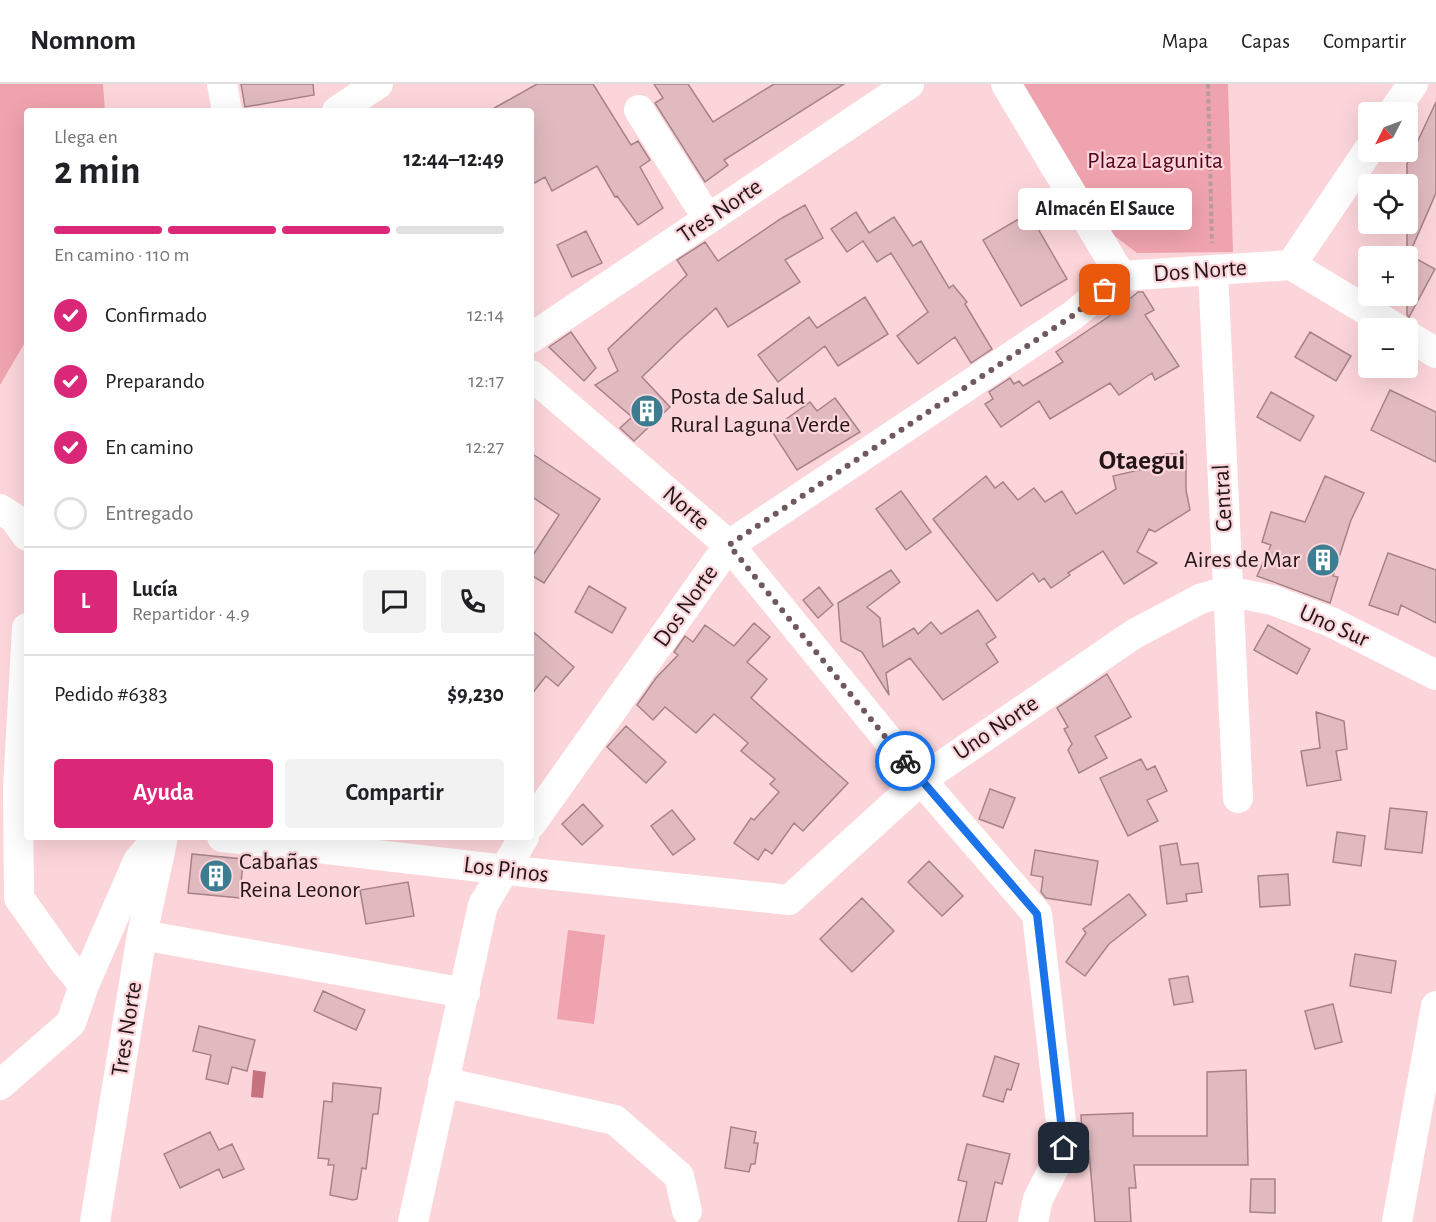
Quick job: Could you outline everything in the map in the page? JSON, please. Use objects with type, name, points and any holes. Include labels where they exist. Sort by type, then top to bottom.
[{"type":"street","points":[[222,84],[226,108]]},
{"type":"street","points":[[342,108],[378,84]]},
{"type":"street","name":"Tres Norte","points":[[534,336],[909,84]]},
{"type":"street","points":[[1006,84],[1121,276]]},
{"type":"street","points":[[1401,102],[1413,84]]},
{"type":"street","points":[[639,110],[708,219]]},
{"type":"street","points":[[1360,162],[1291,266],[1379,318]]},
{"type":"street","name":"Dos Norte","points":[[534,820],[729,545],[1072,316],[1121,276],[1291,266]]},
{"type":"street","name":"Central","points":[[1213,271],[1238,798]]},
{"type":"street","points":[[1418,342],[1436,353]]},
{"type":"street","name":"Norte","points":[[534,378],[729,545],[921,780],[1037,914],[1064,1148],[1038,1199],[1033,1222]]},
{"type":"street","points":[[0,509],[14,518],[24,532]]},
{"type":"street","name":"Uno Sur","points":[[1227,591],[1272,600],[1331,622],[1436,675]]},
{"type":"street","name":"Uno Norte","points":[[789,900],[921,780],[1134,634],[1200,599],[1227,591]]},
{"type":"street","points":[[24,681],[18,788],[20,898],[63,960],[84,985]]},
{"type":"street","points":[[0,1085],[71,1023],[84,985],[138,861],[158,840]]},
{"type":"street","name":"Tres Norte","points":[[95,1222],[142,935],[160,840]]},
{"type":"street","name":"Los Pinos","points":[[248,840],[789,900]]},
{"type":"street","points":[[413,1222],[483,905],[522,840]]},
{"type":"street","points":[[142,935],[465,993]]},
{"type":"street","points":[[1397,1222],[1436,1006]]},
{"type":"street","points":[[443,1082],[615,1119],[679,1176],[687,1211]]},
{"type":"path","points":[[1208,84],[1213,271]]},
{"type":"green space","points":[[0,84],[103,84],[105,108],[24,108],[24,344],[0,385]]},
{"type":"green space","name":"Plaza Lagunita","points":[[1019,84],[1228,84],[1233,252],[1137,253],[1112,234]]},
{"type":"green space","points":[[568,930],[605,935],[594,1024],[557,1019]]},
{"type":"shaded area","points":[[253,1070],[266,1072],[263,1098],[251,1097]]},
{"type":"building","points":[[241,84],[313,84],[314,95],[245,107]]},
{"type":"building","points":[[537,84],[593,84],[631,145],[638,141],[650,160],[640,167],[663,208],[638,225],[617,196],[615,197],[597,166],[552,191],[545,177],[534,183],[534,108],[494,108]]},
{"type":"building","points":[[654,84],[688,84],[713,122],[774,84],[844,84],[724,160],[728,165],[705,182],[655,103],[663,98]]},
{"type":"building","points":[[1436,102],[1436,193],[1413,246],[1407,246],[1407,234],[1418,234],[1418,174],[1407,174],[1407,164],[1408,162],[1418,162],[1418,140]]},
{"type":"building","points":[[805,205],[823,238],[785,260],[800,282],[728,327],[716,308],[680,340],[642,377],[670,407],[634,441],[620,428],[632,417],[595,385],[618,371],[608,349],[687,275],[677,260],[705,242],[718,261]]},
{"type":"building","points":[[856,212],[869,233],[894,217],[913,246],[921,241],[949,288],[953,285],[967,302],[965,304],[992,349],[971,363],[955,337],[918,364],[897,336],[928,312],[891,253],[877,262],[863,241],[847,252],[831,229]]},
{"type":"building","points":[[1029,213],[1067,279],[1021,306],[983,240]]},
{"type":"building","points":[[586,231],[602,263],[572,277],[557,245]]},
{"type":"building","points":[[1418,260],[1435,269],[1418,300]]},
{"type":"building","points":[[1138,292],[1143,292],[1154,310],[1145,315],[1179,366],[1155,380],[1152,373],[1119,395],[1110,383],[1050,419],[1039,401],[1001,427],[985,404],[993,399],[989,392],[1010,378],[1014,384],[1019,381],[1023,386],[1063,362],[1056,352],[1108,317]]},
{"type":"building","points":[[865,297],[888,334],[838,366],[825,346],[778,382],[758,355],[809,317],[817,328]]},
{"type":"building","points":[[1407,306],[1415,306],[1409,317]]},
{"type":"building","points":[[571,332],[596,368],[584,381],[549,347]]},
{"type":"building","points":[[1310,332],[1351,356],[1336,381],[1295,357]]},
{"type":"building","points":[[1390,390],[1436,412],[1436,462],[1371,430]]},
{"type":"building","points":[[1271,392],[1314,416],[1300,441],[1257,417]]},
{"type":"building","points":[[835,398],[860,432],[797,470],[771,430],[810,402],[817,411]]},
{"type":"building","points":[[1165,454],[1186,454],[1186,490],[1190,510],[1155,532],[1149,529],[1137,552],[1157,563],[1124,584],[1103,551],[1068,573],[1070,575],[1051,588],[1044,578],[1039,582],[1033,573],[997,601],[933,519],[986,476],[995,488],[1003,482],[1018,500],[1034,488],[1045,502],[1062,491],[1076,514],[1116,489],[1113,476],[1165,464]]},
{"type":"building","points":[[534,455],[600,499],[544,583],[534,577],[534,553],[559,515],[534,498]]},
{"type":"building","points":[[1325,476],[1364,493],[1351,520],[1333,576],[1338,577],[1330,603],[1257,576],[1271,545],[1262,542],[1271,512],[1305,522]]},
{"type":"building","points":[[901,491],[931,532],[906,550],[876,509]]},
{"type":"building","points":[[1388,553],[1436,570],[1436,623],[1401,605],[1398,615],[1369,605]]},
{"type":"building","points":[[891,570],[900,582],[867,607],[880,618],[883,647],[914,628],[918,634],[931,622],[941,634],[978,610],[996,637],[986,644],[998,662],[943,700],[910,658],[886,673],[889,695],[862,652],[841,641],[838,603]]},
{"type":"building","points":[[589,586],[626,608],[612,633],[575,612]]},
{"type":"building","points":[[819,587],[833,605],[818,618],[803,600]]},
{"type":"building","points":[[754,623],[770,637],[747,662],[767,679],[751,698],[848,783],[803,831],[794,823],[772,854],[765,849],[758,860],[734,843],[751,818],[754,820],[779,792],[770,784],[775,779],[741,751],[748,743],[714,714],[696,733],[665,707],[653,720],[637,705],[656,678],[678,655],[674,652],[685,636],[693,642],[705,625],[734,646]]},
{"type":"building","points":[[1268,625],[1310,649],[1297,674],[1254,650]]},
{"type":"building","points":[[534,633],[574,667],[558,686],[546,676],[534,691]]},
{"type":"building","points":[[1107,674],[1131,717],[1095,736],[1107,758],[1079,773],[1068,750],[1072,744],[1064,729],[1068,727],[1057,708]]},
{"type":"building","points":[[1316,712],[1344,721],[1347,749],[1336,751],[1341,780],[1307,786],[1301,751],[1320,748]]},
{"type":"building","points":[[626,726],[666,762],[646,783],[607,747]]},
{"type":"building","points":[[1141,759],[1147,770],[1155,766],[1167,791],[1147,800],[1158,821],[1128,836],[1100,778]]},
{"type":"building","points":[[990,789],[1015,798],[1003,828],[979,819]]},
{"type":"building","points":[[583,804],[603,826],[582,845],[562,824]]},
{"type":"building","points":[[1390,808],[1427,812],[1422,853],[1385,849]]},
{"type":"building","points":[[672,810],[695,839],[673,855],[651,826]]},
{"type":"building","points":[[1337,832],[1365,836],[1361,866],[1333,862]]},
{"type":"building","points":[[1177,843],[1181,865],[1198,863],[1202,892],[1186,894],[1187,901],[1167,904],[1160,846]]},
{"type":"building","points":[[1035,850],[1098,861],[1091,905],[1046,898],[1041,892],[1043,877],[1031,875]]},
{"type":"building","name":"Cabañas Reina Leonor","points":[[192,854],[243,859],[240,898],[188,893]]},
{"type":"building","points":[[929,861],[963,896],[942,916],[908,882]]},
{"type":"building","points":[[1288,874],[1290,905],[1260,907],[1258,876]]},
{"type":"building","points":[[408,882],[414,916],[366,924],[360,890]]},
{"type":"building","points":[[1129,894],[1146,915],[1109,944],[1085,976],[1066,962],[1086,933],[1083,929]]},
{"type":"building","points":[[862,898],[894,931],[852,972],[820,939]]},
{"type":"building","points":[[1355,954],[1396,961],[1391,993],[1350,986]]},
{"type":"building","points":[[1188,976],[1193,1002],[1174,1005],[1169,979]]},
{"type":"building","points":[[323,991],[365,1010],[356,1030],[314,1011]]},
{"type":"building","points":[[1333,1004],[1342,1042],[1315,1049],[1305,1011]]},
{"type":"building","points":[[199,1026],[255,1040],[247,1071],[232,1067],[228,1084],[206,1079],[211,1055],[193,1051]]},
{"type":"building","points":[[995,1056],[1019,1064],[1011,1090],[1007,1089],[1003,1102],[983,1096]]},
{"type":"building","points":[[1246,1070],[1248,1165],[1134,1165],[1136,1188],[1129,1188],[1131,1222],[1095,1222],[1089,1151],[1083,1151],[1081,1115],[1133,1113],[1133,1136],[1207,1136],[1207,1072]]},
{"type":"building","points":[[333,1083],[381,1088],[378,1114],[373,1114],[366,1169],[362,1168],[357,1199],[353,1200],[330,1195],[334,1165],[328,1165],[329,1159],[318,1158],[324,1101],[332,1102]]},
{"type":"building","points":[[731,1127],[756,1132],[754,1143],[758,1143],[755,1164],[751,1164],[749,1172],[725,1168]]},
{"type":"building","points":[[210,1132],[219,1150],[232,1144],[244,1169],[223,1178],[219,1169],[180,1188],[164,1154]]},
{"type":"building","points":[[967,1144],[1010,1154],[1002,1184],[995,1182],[986,1222],[958,1222],[967,1182],[958,1180]]},
{"type":"building","points":[[1251,1179],[1275,1179],[1275,1213],[1250,1212]]},
{"type":"way so far","points":[[905,761],[729,545],[1072,316],[1105,290]]},
{"type":"place","name":"Almacén El Sauce","points":[[1105,290]]},
{"type":"place","name":"Posta de Salud Rural Laguna Verde","points":[[647,411]]},
{"type":"place","name":"Aires de Mar","points":[[1323,560]]},
{"type":"place","name":"Cabañas Reina Leonor","points":[[216,876]]},
{"type":"district","name":"Otaegui","points":[[1142,460]]},
{"type":"route","points":[[905,761],[1037,914],[1064,1148]]}]
